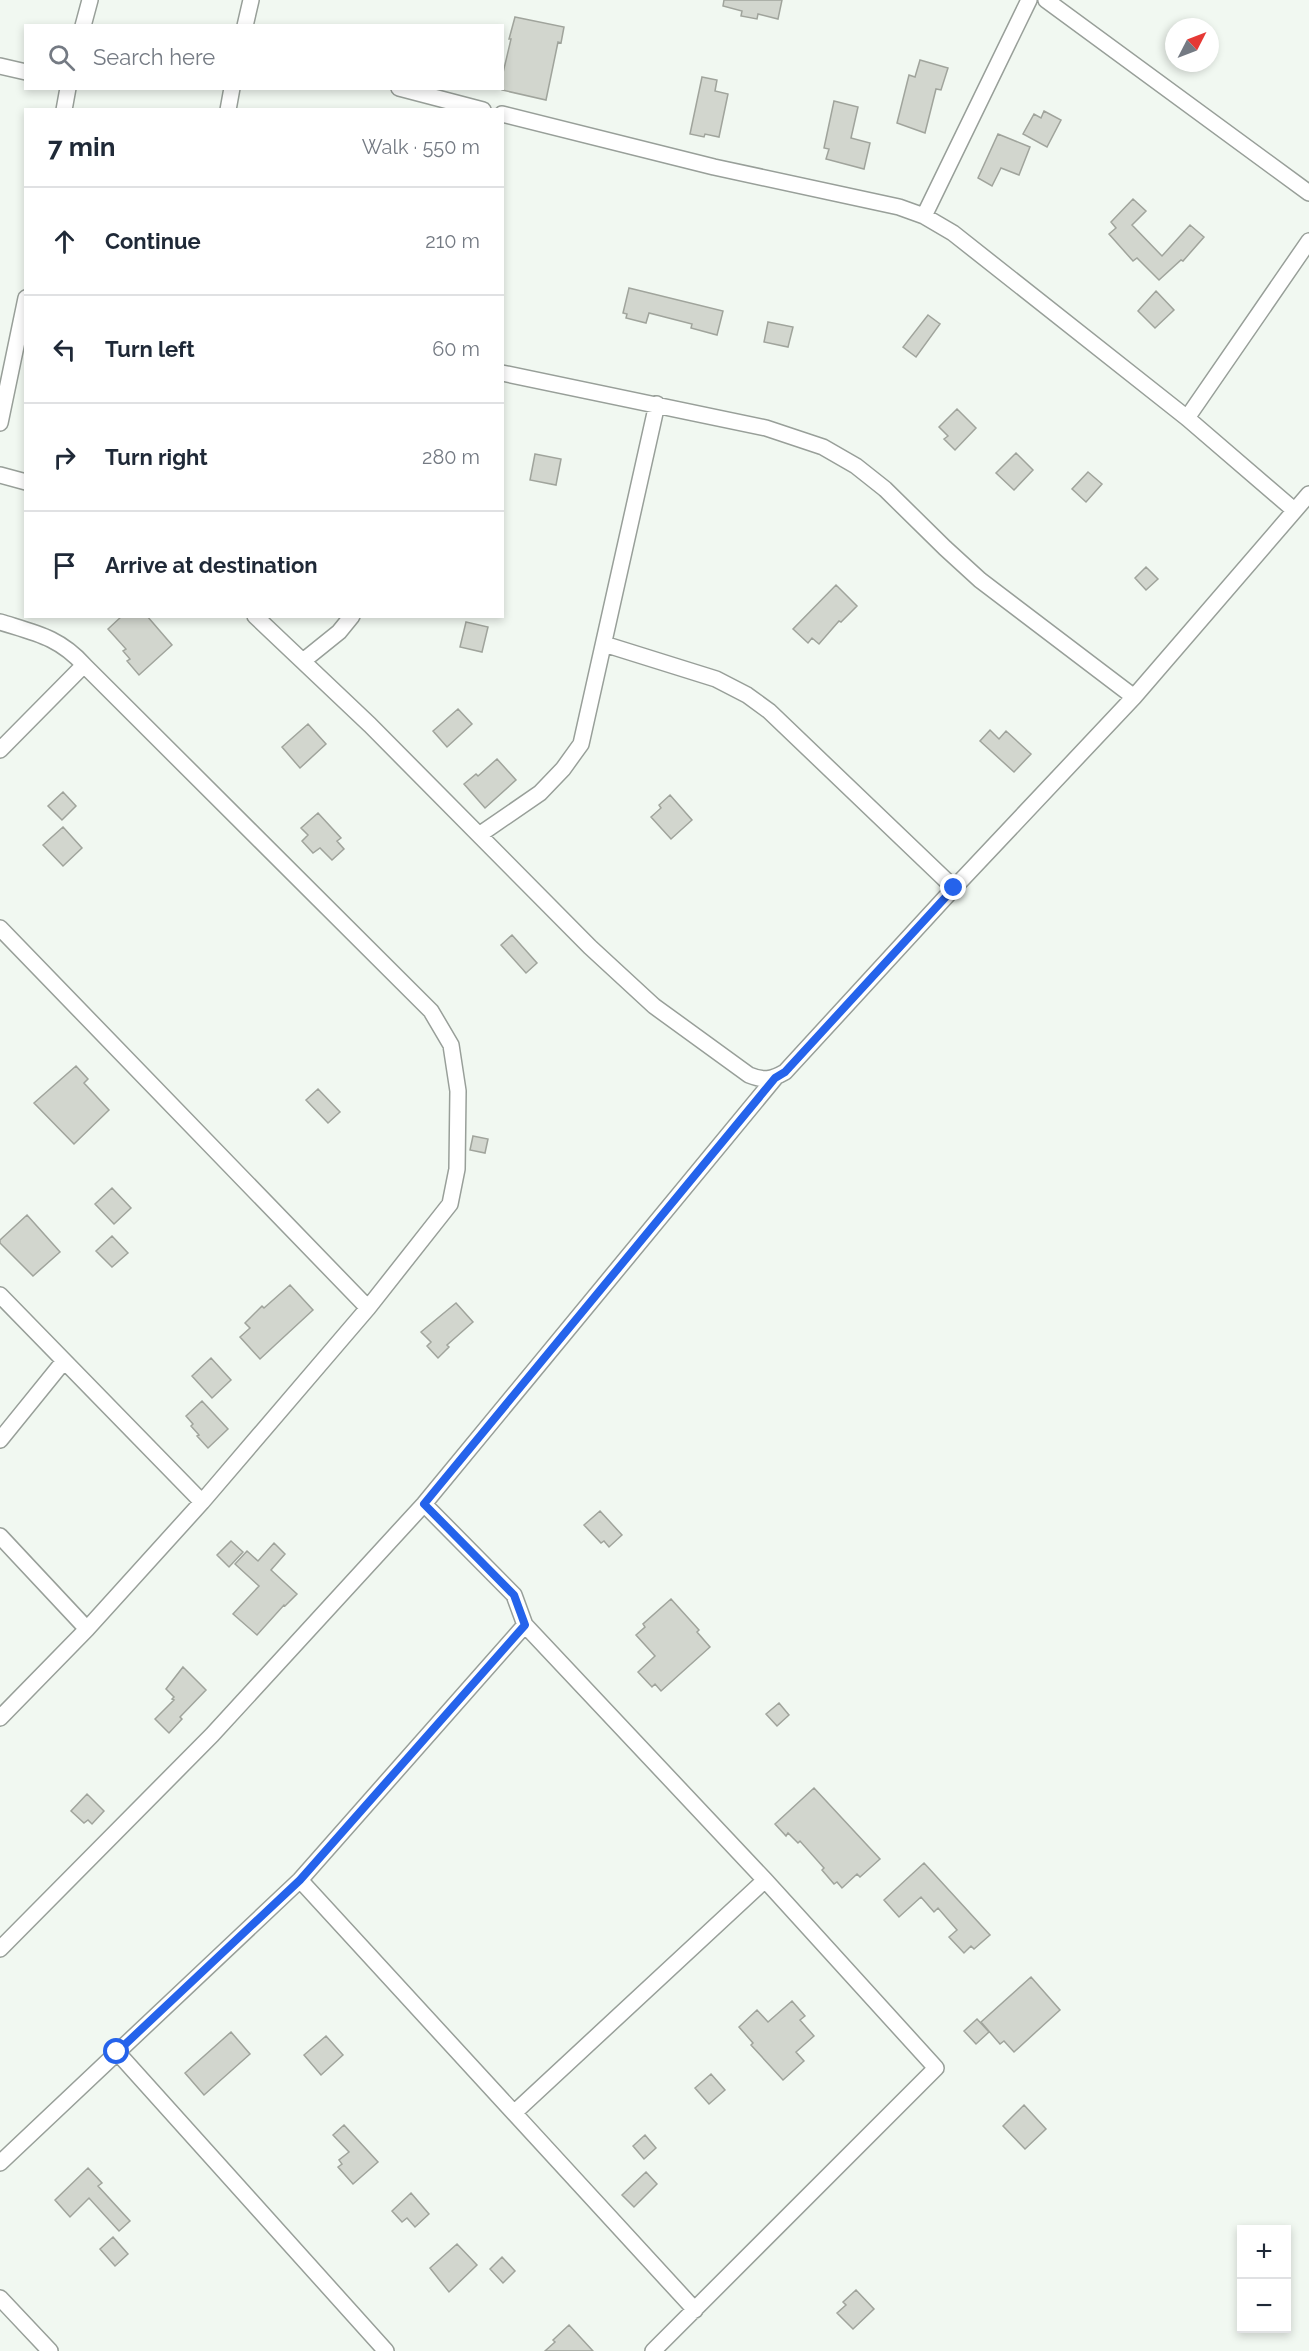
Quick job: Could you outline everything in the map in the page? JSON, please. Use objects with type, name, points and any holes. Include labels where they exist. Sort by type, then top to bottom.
[{"type":"street","points":[[84,24],[90,0]]},
{"type":"street","points":[[245,24],[251,0]]},
{"type":"street","points":[[924,216],[1029,0]]},
{"type":"street","points":[[1046,0],[1309,193]]},
{"type":"street","points":[[0,66],[24,72]]},
{"type":"street","points":[[64,108],[68,90]]},
{"type":"street","points":[[228,108],[232,90]]},
{"type":"street","points":[[407,90],[475,108]]},
{"type":"street","points":[[504,114],[714,167],[899,207],[924,216],[953,233],[1187,418],[1294,510]]},
{"type":"street","points":[[1187,418],[1309,242]]},
{"type":"street","points":[[0,423],[24,308]]},
{"type":"street","points":[[504,373],[766,428],[823,447],[856,466],[885,489],[980,580],[1134,697]]},
{"type":"street","points":[[479,835],[540,793],[563,769],[581,744],[657,404]]},
{"type":"street","points":[[0,475],[24,481]]},
{"type":"street","points":[[0,1949],[212,1735],[424,1504],[775,1078],[785,1072],[1134,697],[1309,494]]},
{"type":"street","points":[[257,618],[590,947],[654,1006],[749,1075],[763,1080],[775,1078]]},
{"type":"street","points":[[303,661],[339,632],[350,618]]},
{"type":"street","points":[[0,622],[56,640],[71,650],[430,1011],[451,1045],[458,1091],[459,1118],[457,1169],[450,1204],[368,1308],[202,1503],[87,1629],[0,1718]]},
{"type":"street","points":[[604,644],[716,679],[747,695],[769,711],[954,888]]},
{"type":"street","points":[[0,750],[84,665]]},
{"type":"street","points":[[0,928],[368,1308]]},
{"type":"street","points":[[0,1295],[202,1503]]},
{"type":"street","points":[[0,1440],[64,1361]]},
{"type":"street","points":[[424,1504],[514,1595],[525,1625],[765,1880],[936,2068],[653,2351]]},
{"type":"street","points":[[0,1536],[87,1629]]},
{"type":"street","points":[[0,2163],[300,1880],[525,1625]]},
{"type":"street","points":[[300,1880],[695,2310]]},
{"type":"street","points":[[514,2113],[765,1880]]},
{"type":"street","points":[[117,2052],[386,2351]]},
{"type":"street","points":[[0,2298],[50,2351]]},
{"type":"building","points":[[724,0],[782,0],[778,19],[758,14],[757,19],[741,16],[742,11],[723,6]]},
{"type":"building","points":[[515,17],[564,27],[561,43],[558,42],[546,100],[502,90],[504,90],[504,69],[511,39],[509,39]]},
{"type":"building","points":[[920,60],[948,68],[941,90],[936,89],[925,133],[897,123],[909,75],[915,77]]},
{"type":"building","points":[[702,77],[717,80],[715,91],[728,94],[719,137],[690,134]]},
{"type":"building","points":[[834,101],[858,107],[851,138],[870,143],[864,169],[826,159],[829,149],[824,148]]},
{"type":"building","points":[[1044,111],[1061,120],[1047,147],[1023,134],[1034,114],[1041,118]]},
{"type":"building","points":[[998,134],[1030,147],[1019,175],[1001,168],[992,186],[978,178]]},
{"type":"building","points":[[1133,199],[1146,211],[1132,225],[1162,256],[1190,225],[1204,237],[1183,261],[1181,260],[1159,280],[1137,258],[1133,261],[1109,234],[1116,228],[1111,222]]},
{"type":"building","points":[[629,288],[723,311],[717,335],[691,328],[692,324],[649,313],[646,323],[626,318],[627,314],[623,313]]},
{"type":"building","points":[[1156,291],[1174,310],[1155,328],[1138,311]]},
{"type":"building","points":[[928,315],[940,324],[916,357],[903,347]]},
{"type":"building","points":[[768,322],[793,327],[788,347],[764,342]]},
{"type":"building","points":[[957,409],[976,428],[955,450],[944,439],[948,436],[939,427]]},
{"type":"building","points":[[1016,453],[1033,470],[1014,490],[996,473]]},
{"type":"building","points":[[535,454],[561,459],[556,485],[530,480]]},
{"type":"building","points":[[1088,472],[1102,484],[1086,502],[1072,489]]},
{"type":"building","points":[[1146,567],[1158,579],[1146,590],[1135,578]]},
{"type":"building","points":[[836,585],[857,606],[841,622],[839,621],[819,644],[812,638],[808,643],[793,629]]},
{"type":"building","points":[[120,618],[149,618],[172,645],[139,675],[127,661],[130,659],[123,651],[126,649],[108,629]]},
{"type":"building","points":[[466,622],[488,627],[482,652],[460,647]]},
{"type":"building","points":[[458,709],[472,724],[447,747],[433,731]]},
{"type":"building","points":[[308,724],[326,744],[300,768],[282,747]]},
{"type":"building","points":[[990,730],[999,739],[1006,731],[1031,754],[1014,772],[980,741]]},
{"type":"building","points":[[497,759],[516,780],[485,808],[464,784],[476,774],[478,776]]},
{"type":"building","points":[[63,792],[76,806],[62,820],[48,806]]},
{"type":"building","points":[[670,795],[692,820],[671,839],[651,817]]},
{"type":"building","points":[[318,813],[341,838],[337,841],[344,849],[332,860],[320,848],[313,853],[302,841],[308,835],[301,828]]},
{"type":"building","points":[[63,827],[82,848],[63,866],[43,845]]},
{"type":"building","points":[[512,935],[537,963],[526,973],[501,945]]},
{"type":"building","points":[[76,1066],[88,1079],[84,1083],[109,1110],[74,1144],[34,1103]]},
{"type":"building","points":[[318,1089],[340,1112],[328,1123],[306,1100]]},
{"type":"building","points":[[473,1136],[488,1139],[485,1153],[470,1150]]},
{"type":"building","points":[[112,1188],[131,1208],[114,1224],[95,1204]]},
{"type":"building","points":[[27,1215],[60,1252],[33,1276],[0,1243],[0,1240]]},
{"type":"building","points":[[112,1236],[128,1253],[112,1267],[96,1251]]},
{"type":"building","points":[[290,1285],[313,1310],[260,1359],[240,1337],[250,1328],[245,1323],[262,1306],[264,1308]]},
{"type":"building","points":[[456,1303],[473,1322],[447,1345],[449,1347],[438,1358],[427,1346],[431,1342],[421,1332]]},
{"type":"building","points":[[211,1358],[231,1380],[212,1398],[192,1376]]},
{"type":"building","points":[[202,1401],[228,1429],[208,1448],[197,1436],[199,1435],[191,1426],[193,1424],[186,1416]]},
{"type":"building","points":[[600,1511],[622,1535],[609,1547],[604,1541],[601,1543],[584,1525]]},
{"type":"building","points":[[231,1541],[243,1552],[229,1567],[217,1555]]},
{"type":"building","points":[[274,1543],[285,1554],[271,1570],[297,1594],[257,1635],[233,1614],[259,1586],[235,1564],[247,1551],[258,1561]]},
{"type":"building","points":[[671,1599],[699,1630],[697,1632],[710,1647],[661,1691],[655,1684],[652,1687],[638,1672],[655,1656],[636,1635],[645,1627],[643,1624]]},
{"type":"building","points":[[183,1667],[206,1690],[180,1717],[182,1719],[169,1733],[155,1719],[174,1700],[166,1689]]},
{"type":"building","points":[[779,1703],[789,1715],[777,1726],[766,1714]]},
{"type":"building","points":[[814,1788],[880,1859],[860,1877],[857,1874],[842,1888],[837,1882],[834,1884],[822,1870],[824,1868],[800,1841],[798,1843],[788,1833],[786,1836],[775,1824]]},
{"type":"building","points":[[87,1794],[104,1811],[92,1824],[88,1820],[84,1823],[71,1811]]},
{"type":"building","points":[[924,1863],[990,1935],[974,1949],[971,1946],[964,1953],[949,1937],[957,1930],[938,1908],[934,1912],[921,1897],[899,1917],[884,1900]]},
{"type":"building","points":[[1031,1977],[1060,2010],[1014,2052],[1004,2041],[1000,2044],[981,2022]]},
{"type":"building","points":[[792,2001],[805,2016],[800,2020],[814,2036],[796,2052],[804,2061],[783,2080],[751,2045],[753,2043],[739,2027],[757,2010],[768,2022]]},
{"type":"building","points":[[977,2019],[989,2032],[976,2044],[964,2031]]},
{"type":"building","points":[[231,2032],[250,2054],[204,2095],[185,2073]]},
{"type":"building","points":[[326,2036],[343,2055],[321,2075],[304,2055]]},
{"type":"building","points":[[711,2074],[725,2090],[709,2104],[695,2088]]},
{"type":"building","points":[[1024,2105],[1046,2129],[1025,2149],[1003,2126]]},
{"type":"building","points":[[344,2125],[378,2162],[353,2184],[338,2167],[342,2164],[339,2160],[349,2152],[333,2135]]},
{"type":"building","points":[[645,2135],[656,2148],[644,2159],[633,2146]]},
{"type":"building","points":[[88,2168],[102,2183],[98,2186],[130,2221],[119,2231],[89,2198],[70,2217],[55,2200]]},
{"type":"building","points":[[646,2172],[657,2184],[634,2207],[622,2195]]},
{"type":"building","points":[[411,2193],[429,2214],[415,2227],[407,2218],[402,2222],[392,2211]]},
{"type":"building","points":[[113,2237],[128,2254],[115,2266],[100,2249]]},
{"type":"building","points":[[457,2244],[477,2265],[449,2292],[430,2268]]},
{"type":"building","points":[[502,2257],[515,2271],[503,2283],[490,2269]]},
{"type":"building","points":[[856,2290],[874,2309],[853,2329],[837,2313],[846,2305],[843,2302]]},
{"type":"building","points":[[569,2325],[593,2351],[545,2351],[555,2342],[553,2340]]},
{"type":"route","points":[[117,2052],[300,1880],[525,1625],[514,1595],[424,1504],[775,1078],[785,1072],[954,888]]}]
